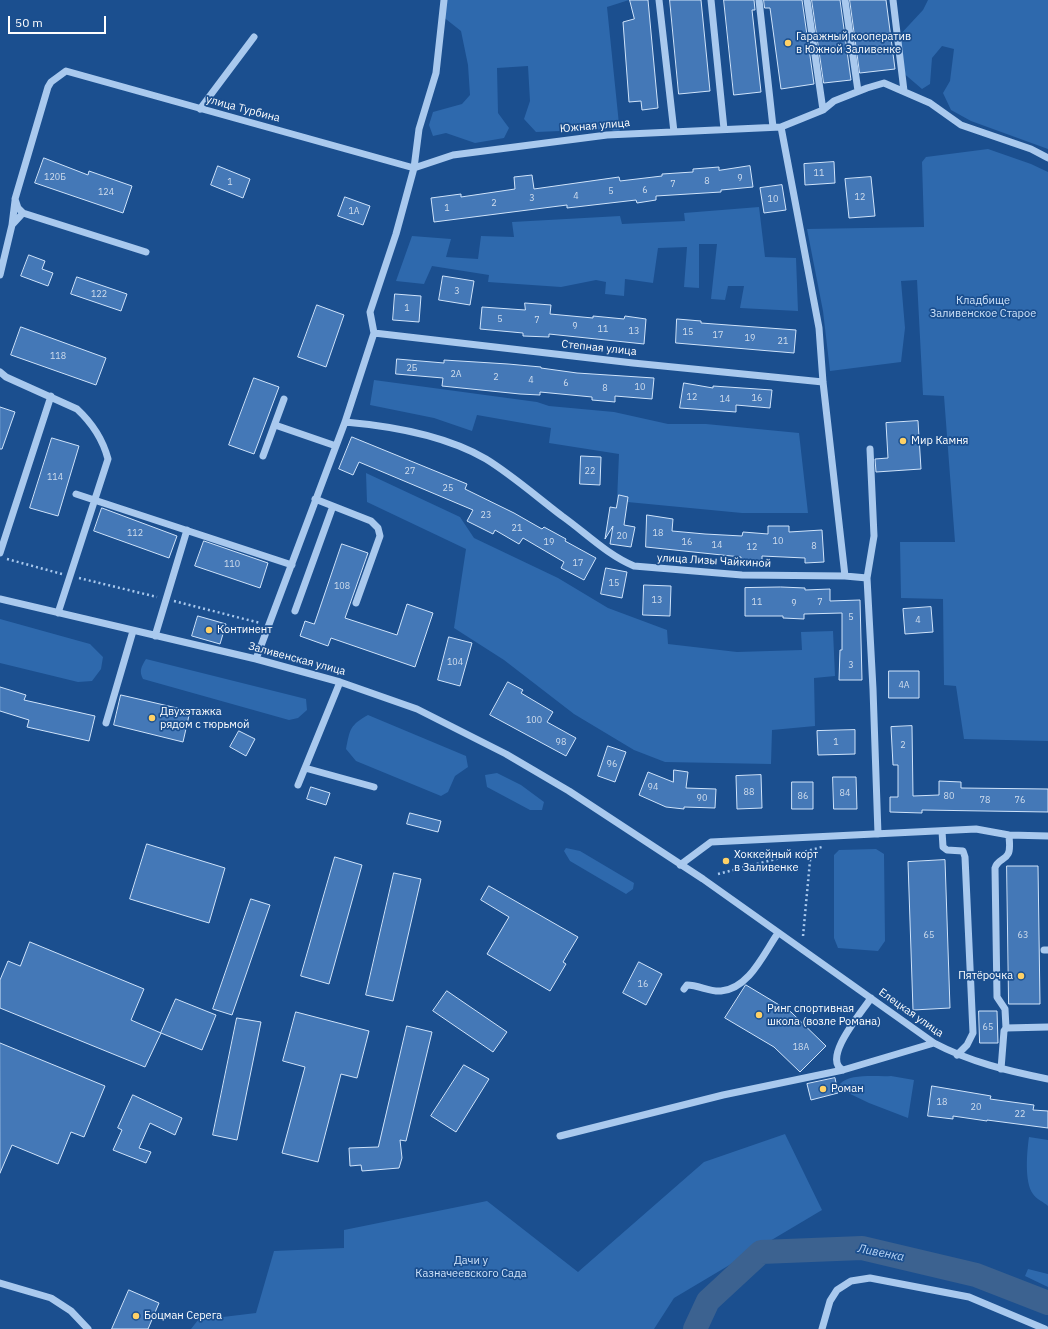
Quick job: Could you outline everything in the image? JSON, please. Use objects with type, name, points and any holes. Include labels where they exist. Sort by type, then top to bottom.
[{"type":"street","points":[[256,659],[345,422],[374,334],[370,312],[396,234],[414,168],[419,129],[436,73],[444,0]]},
{"type":"street","points":[[659,0],[674,132]]},
{"type":"street","points":[[711,0],[724,129]]},
{"type":"street","points":[[758,0],[773,127]]},
{"type":"street","points":[[807,0],[823,110]]},
{"type":"street","points":[[845,0],[858,92]]},
{"type":"street","points":[[893,0],[904,91]]},
{"type":"street","points":[[200,109],[254,37]]},
{"type":"street","name":"улица Турбина","points":[[15,200],[48,88],[52,82],[66,71],[414,168]]},
{"type":"street","points":[[845,576],[823,382],[819,328],[781,127],[823,110],[834,101],[884,83],[930,103],[960,125],[1031,149],[1048,158]]},
{"type":"street","name":"Южная улица","points":[[414,168],[453,155],[606,135],[781,127]]},
{"type":"street","points":[[15,200],[18,208],[23,213],[146,252]]},
{"type":"street","points":[[0,275],[12,225],[15,200]]},
{"type":"street","points":[[12,225],[23,213]]},
{"type":"street","name":"Степная улица","points":[[374,334],[823,382]]},
{"type":"street","points":[[0,372],[6,377],[77,409],[86,417],[106,452],[108,459],[58,613]]},
{"type":"street","points":[[0,553],[51,396]]},
{"type":"street","points":[[264,456],[284,398]]},
{"type":"street","name":"улица Лизы Чайкиной","points":[[345,422],[369,424],[438,440],[462,448],[486,459],[574,524],[595,543],[619,559],[634,566],[742,575],[845,576],[867,578]]},
{"type":"street","points":[[275,425],[336,446]]},
{"type":"street","points":[[870,450],[874,536],[867,578],[874,689],[878,834]]},
{"type":"street","points":[[76,494],[292,565]]},
{"type":"street","points":[[315,499],[371,521],[380,532],[380,536],[356,603]]},
{"type":"street","points":[[295,611],[333,506]]},
{"type":"street","points":[[154,636],[187,530]]},
{"type":"street","name":"Заливенская улица","points":[[0,599],[256,659],[340,682],[417,709],[506,754],[569,791],[680,865]]},
{"type":"street","points":[[106,723],[133,631]]},
{"type":"street","points":[[298,785],[340,682]]},
{"type":"street","points":[[305,768],[374,787]]},
{"type":"street","points":[[680,865],[711,842],[976,829],[1009,835],[1048,836]]},
{"type":"street","points":[[942,831],[943,847],[947,850],[963,851],[965,857],[973,1033],[967,1045],[957,1055]]},
{"type":"street","points":[[1001,1069],[1004,1031],[1006,1028],[1005,1009],[997,997],[995,868],[997,863],[1008,856],[1009,835]]},
{"type":"street","name":"Елецкая улица","points":[[680,865],[703,879],[934,1043],[957,1055],[1001,1069],[1048,1079]]},
{"type":"street","points":[[684,989],[687,985],[692,985],[710,991],[720,992],[738,986],[746,980],[778,933]]},
{"type":"street","points":[[843,1070],[839,1068],[837,1062],[836,1057],[838,1048],[871,998]]},
{"type":"street","points":[[1006,1028],[1048,1027]]},
{"type":"street","points":[[560,1136],[724,1095],[843,1070],[934,1043]]},
{"type":"street","points":[[822,1329],[830,1301],[837,1290],[851,1281],[870,1278],[969,1297],[1045,1329]]},
{"type":"street","points":[[0,1283],[51,1298],[71,1311],[88,1329]]},
{"type":"path","points":[[0,557],[70,576],[270,625]]},
{"type":"path","points":[[718,874],[825,846]]},
{"type":"path","points":[[803,936],[811,850]]},
{"type":"green space","points":[[444,0],[629,0],[607,7],[620,134],[609,129],[536,132],[524,119],[530,101],[528,66],[497,68],[498,113],[509,128],[504,138],[475,143],[446,133],[433,136],[429,125],[433,112],[462,104],[470,95],[468,65],[461,31],[442,16]]},
{"type":"green space","points":[[928,0],[1048,0],[1048,149],[971,121],[951,110],[943,93],[950,81],[954,49],[942,46],[932,58],[930,84],[922,89],[901,71],[897,38],[923,10]]},
{"type":"green space","name":"Кладбище Заливенское Старое","points":[[988,149],[1031,164],[1048,172],[1048,741],[964,739],[956,686],[944,685],[943,599],[901,598],[900,542],[955,542],[944,396],[923,395],[917,280],[901,281],[905,328],[901,362],[830,371],[823,311],[807,229],[924,227],[922,162],[926,157]]},
{"type":"green space","points":[[759,207],[765,257],[796,258],[798,311],[740,308],[744,286],[728,286],[725,300],[711,299],[717,244],[699,244],[699,288],[684,287],[687,247],[658,248],[653,283],[625,279],[624,296],[605,294],[606,282],[596,280],[561,287],[488,282],[489,275],[432,266],[424,284],[396,281],[412,236],[451,239],[446,257],[478,259],[481,236],[514,237],[512,222],[620,216],[622,224],[685,221],[684,213]]},
{"type":"green space","points":[[374,380],[537,402],[549,406],[614,412],[668,424],[706,424],[799,433],[808,513],[742,513],[617,501],[619,454],[549,443],[551,428],[477,415],[472,431],[434,418],[370,405]]},
{"type":"green space","points":[[366,473],[460,517],[474,538],[558,578],[608,608],[667,630],[668,644],[737,652],[802,650],[801,632],[833,631],[835,676],[814,678],[815,726],[772,730],[771,764],[665,762],[634,750],[574,714],[504,660],[454,628],[466,549],[367,502]]},
{"type":"green space","points":[[0,619],[90,644],[103,657],[101,669],[92,681],[78,682],[0,663]]},
{"type":"green space","points":[[146,659],[306,699],[307,710],[298,718],[289,720],[143,679],[141,669]]},
{"type":"green space","points":[[368,715],[466,756],[468,767],[455,776],[448,792],[441,796],[356,761],[346,749],[350,732],[354,725]]},
{"type":"green space","points":[[497,773],[521,785],[544,802],[542,810],[530,810],[487,787],[485,775]]},
{"type":"green space","points":[[566,848],[580,851],[634,883],[633,889],[626,894],[570,861],[564,851]]},
{"type":"green space","points":[[876,849],[884,854],[885,941],[878,951],[838,948],[834,938],[834,855],[839,850]]},
{"type":"green space","points":[[864,1076],[891,1076],[914,1080],[908,1118],[869,1103],[842,1090],[840,1084],[850,1078]]},
{"type":"green space","name":"Дачи у Казначеевского Сада","points":[[785,1134],[822,1210],[674,1298],[654,1329],[191,1329],[198,1320],[256,1313],[274,1251],[344,1248],[344,1230],[487,1201],[578,1272],[704,1162]]},
{"type":"green space","points":[[1029,1137],[1048,1140],[1048,1206],[1034,1196],[1028,1182],[1027,1166]]},
{"type":"green space","points":[[1028,1269],[1048,1274],[1048,1287],[1025,1276]]},
{"type":"building","points":[[630,0],[648,0],[658,108],[642,110],[641,101],[629,102],[623,22],[634,19]]},
{"type":"building","points":[[670,0],[701,0],[710,91],[679,94]]},
{"type":"building","points":[[724,0],[754,0],[755,10],[752,10],[761,92],[734,95]]},
{"type":"building","name":"Гаражный кооператив в Южной Заливенке","points":[[764,0],[802,0],[814,84],[781,89],[770,8],[765,8]]},
{"type":"building","points":[[812,0],[840,0],[851,80],[824,83]]},
{"type":"building","points":[[850,0],[886,0],[895,69],[860,73]]},
{"type":"building","points":[[44,158],[88,175],[89,171],[132,186],[123,213],[35,183]]},
{"type":"building","points":[[834,162],[835,183],[805,185],[804,164]]},
{"type":"building","points":[[218,166],[250,179],[243,198],[211,185]]},
{"type":"building","points":[[750,166],[753,187],[721,190],[721,192],[656,196],[656,200],[637,203],[636,200],[567,208],[567,205],[434,222],[431,198],[461,194],[461,197],[515,189],[514,177],[532,175],[534,189],[619,177],[620,181],[662,176],[662,174],[693,172],[693,169],[719,167],[719,170]]},
{"type":"building","points":[[871,177],[875,216],[849,218],[845,179]]},
{"type":"building","points":[[782,185],[786,210],[764,213],[760,188]]},
{"type":"building","points":[[345,197],[370,206],[363,225],[338,216]]},
{"type":"building","points":[[29,255],[45,261],[42,269],[53,273],[48,286],[21,276]]},
{"type":"building","points":[[443,276],[474,281],[470,305],[439,300]]},
{"type":"building","points":[[77,277],[127,294],[121,311],[71,294]]},
{"type":"building","points":[[395,294],[421,296],[419,322],[393,320]]},
{"type":"building","points":[[525,303],[551,305],[550,314],[624,319],[625,316],[646,319],[644,344],[549,334],[549,337],[523,336],[523,333],[480,329],[482,307],[525,310]]},
{"type":"building","points":[[317,305],[344,315],[326,367],[298,357]]},
{"type":"building","points":[[677,319],[701,321],[701,323],[796,330],[794,353],[676,343]]},
{"type":"building","points":[[21,327],[106,358],[96,385],[11,355]]},
{"type":"building","points":[[397,359],[444,363],[444,360],[508,364],[541,367],[577,373],[654,378],[652,399],[615,396],[615,402],[592,400],[592,397],[540,392],[540,395],[520,394],[442,386],[443,378],[396,374]]},
{"type":"building","points":[[254,378],[279,387],[254,454],[229,445]]},
{"type":"building","points":[[684,383],[713,388],[713,386],[772,390],[770,408],[736,405],[736,412],[680,408]]},
{"type":"building","points":[[0,407],[15,412],[2,449],[0,449]]},
{"type":"building","name":"Мир Камня","points":[[918,421],[921,469],[876,472],[875,459],[888,458],[886,423]]},
{"type":"building","points":[[352,437],[467,484],[465,489],[514,513],[542,529],[544,527],[566,539],[565,541],[596,558],[584,580],[561,568],[564,562],[523,538],[519,544],[495,530],[493,534],[467,521],[473,510],[359,462],[353,475],[339,469]]},
{"type":"building","points":[[52,438],[79,446],[58,516],[30,508]]},
{"type":"building","points":[[581,456],[601,457],[600,485],[580,484]]},
{"type":"building","points":[[619,495],[628,497],[624,525],[635,527],[631,547],[610,544],[613,526],[605,539],[610,507],[616,508]]},
{"type":"building","points":[[102,508],[177,536],[169,558],[94,531]]},
{"type":"building","points":[[647,515],[673,519],[672,531],[705,534],[742,536],[743,532],[768,534],[768,526],[789,526],[789,532],[822,530],[824,562],[805,563],[805,558],[762,556],[762,561],[741,560],[741,557],[646,547]]},
{"type":"building","points":[[204,541],[268,563],[260,588],[195,566]]},
{"type":"building","points":[[342,544],[368,553],[345,618],[397,635],[407,604],[433,613],[415,667],[331,638],[328,646],[300,636],[305,621],[314,624]]},
{"type":"building","points":[[606,568],[627,572],[622,598],[601,594]]},
{"type":"building","points":[[644,585],[671,586],[670,616],[643,615]]},
{"type":"building","points":[[745,588],[805,588],[805,590],[830,589],[830,601],[860,600],[862,680],[839,680],[840,650],[842,650],[842,613],[804,614],[804,619],[783,618],[783,616],[745,616]]},
{"type":"building","points":[[931,607],[933,632],[905,634],[903,609]]},
{"type":"building","name":"Континент","points":[[198,616],[226,624],[220,644],[192,636]]},
{"type":"building","points":[[449,637],[472,643],[460,686],[438,680]]},
{"type":"building","points":[[889,671],[919,671],[919,698],[889,698]]},
{"type":"building","points":[[508,682],[523,690],[521,693],[553,712],[547,722],[576,738],[566,756],[490,715]]},
{"type":"building","points":[[0,687],[26,695],[24,700],[95,716],[89,741],[27,727],[29,720],[0,711]]},
{"type":"building","name":"Двухэтажка рядом с тюрьмой","points":[[121,695],[190,711],[183,742],[114,725]]},
{"type":"building","points":[[912,726],[913,796],[939,795],[939,781],[961,782],[961,788],[1048,789],[1048,812],[922,810],[922,813],[890,812],[890,797],[898,797],[898,765],[893,765],[891,727]]},
{"type":"building","points":[[855,730],[855,754],[818,755],[817,731]]},
{"type":"building","points":[[239,731],[255,739],[246,756],[230,747]]},
{"type":"building","points":[[608,746],[626,752],[615,782],[598,776]]},
{"type":"building","points":[[674,770],[688,772],[686,788],[716,789],[715,808],[684,807],[684,809],[666,807],[639,795],[648,772],[673,782]]},
{"type":"building","points":[[761,775],[762,808],[737,809],[736,776]]},
{"type":"building","points":[[833,777],[856,777],[857,809],[834,809]]},
{"type":"building","points":[[792,782],[813,782],[813,809],[792,809]]},
{"type":"building","points":[[311,787],[330,793],[326,805],[307,799]]},
{"type":"building","points":[[410,813],[441,821],[438,832],[407,824]]},
{"type":"building","points":[[147,844],[225,868],[209,923],[130,899]]},
{"type":"building","points":[[335,857],[362,865],[329,984],[301,976]]},
{"type":"building","points":[[945,860],[950,1008],[913,1010],[908,862]]},
{"type":"building","points":[[1007,866],[1038,866],[1040,1004],[1009,1004]]},
{"type":"building","points":[[394,873],[421,879],[393,1001],[366,995]]},
{"type":"building","points":[[489,886],[578,937],[563,962],[566,964],[550,991],[487,954],[509,917],[481,900]]},
{"type":"building","points":[[251,899],[270,905],[232,1015],[213,1009]]},
{"type":"building","points":[[30,942],[144,989],[131,1020],[161,1033],[145,1067],[0,1008],[0,980],[8,961],[20,966]]},
{"type":"building","points":[[639,962],[662,974],[646,1005],[623,993]]},
{"type":"building","points":[[746,985],[791,1012],[826,1046],[800,1072],[774,1047],[725,1018]]},
{"type":"building","points":[[447,991],[507,1032],[493,1052],[433,1011]]},
{"type":"building","points":[[176,999],[216,1015],[202,1050],[161,1033]]},
{"type":"building","points":[[979,1011],[997,1011],[998,1043],[980,1043]]},
{"type":"building","points":[[296,1012],[369,1031],[357,1078],[341,1074],[318,1162],[282,1153],[305,1067],[283,1061]]},
{"type":"building","points":[[237,1018],[261,1022],[237,1140],[213,1135]]},
{"type":"building","points":[[407,1026],[432,1032],[406,1141],[400,1140],[402,1158],[399,1168],[362,1171],[361,1165],[350,1166],[349,1148],[378,1147]]},
{"type":"building","points":[[0,1043],[105,1086],[84,1137],[71,1132],[58,1164],[12,1145],[0,1173]]},
{"type":"building","points":[[464,1065],[489,1079],[456,1132],[431,1116]]},
{"type":"building","name":"Роман","points":[[835,1078],[838,1093],[811,1100],[807,1084]]},
{"type":"building","points":[[932,1086],[991,1096],[990,1099],[1034,1105],[1033,1110],[1048,1111],[1048,1128],[953,1116],[953,1119],[928,1116]]},
{"type":"building","points":[[133,1095],[182,1118],[175,1135],[150,1123],[139,1148],[151,1152],[146,1163],[113,1150],[122,1130],[118,1128]]},
{"type":"building","name":"Боцман Серега","points":[[129,1290],[159,1303],[148,1329],[112,1329]]},
{"type":"waterway","name":"Ливенка","points":[[695,1329],[708,1301],[761,1252],[862,1248],[976,1275],[1048,1303]]},
{"type":"place","name":"Гаражный кооператив в Южной Заливенке","points":[[788,43]]},
{"type":"place","name":"Мир Камня","points":[[903,441]]},
{"type":"place","name":"Континент","points":[[209,630]]},
{"type":"place","name":"Двухэтажка рядом с тюрьмой","points":[[152,718]]},
{"type":"place","name":"Хоккейный корт в Заливенке","points":[[726,861]]},
{"type":"place","name":"Пятёрочка","points":[[1021,976]]},
{"type":"place","name":"Ринг спортивная школа (возле Романа)","points":[[759,1015]]},
{"type":"place","name":"Роман","points":[[823,1089]]},
{"type":"place","name":"Боцман Серега","points":[[136,1316]]}]
